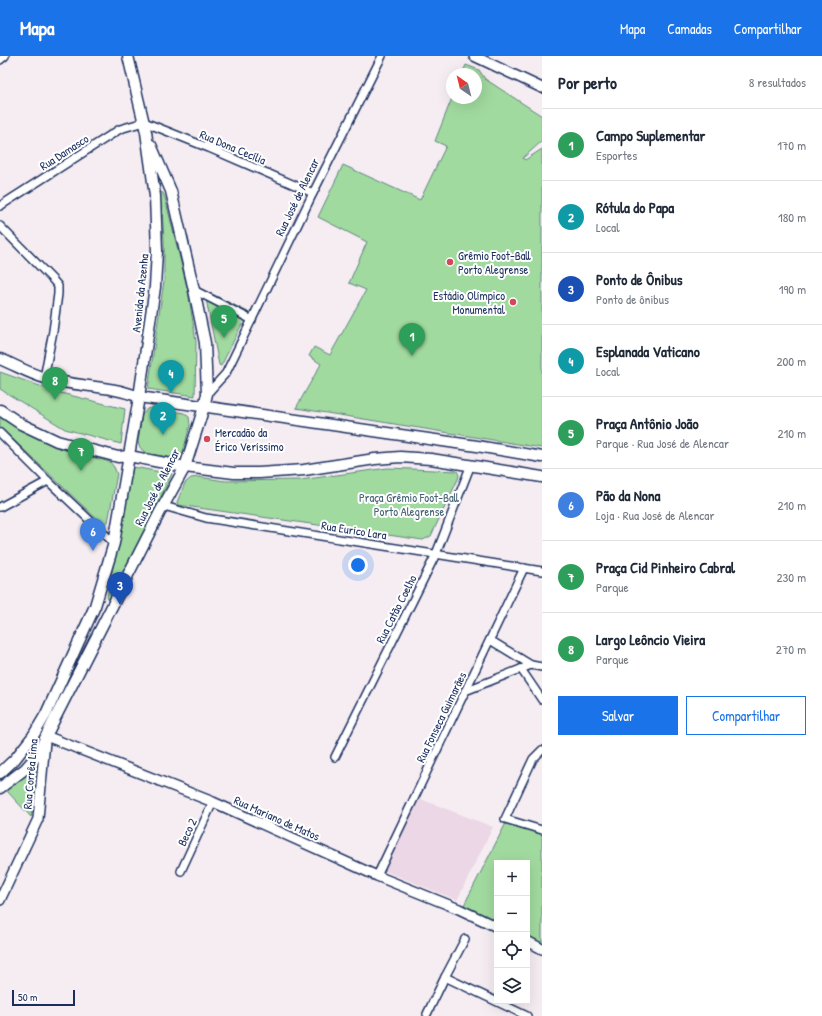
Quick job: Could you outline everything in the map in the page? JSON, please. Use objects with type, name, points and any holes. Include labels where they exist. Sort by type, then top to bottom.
[{"type":"main road","name":"Avenida da Azenha","points":[[128,56],[145,127],[155,196],[158,251],[155,287],[129,456]]},
{"type":"main road","name":"Avenida da Azenha","points":[[145,127],[172,191],[205,343],[207,394]]},
{"type":"main road","points":[[0,359],[44,378],[66,383],[127,392],[139,397],[477,446],[542,457]]},
{"type":"main road","name":"Rua José de Alencar","points":[[0,788],[25,769],[38,754],[160,512],[185,467],[207,394]]},
{"type":"main road","points":[[0,410],[21,424],[56,442],[118,457],[129,456],[185,467],[234,473],[259,473],[304,470],[374,459],[400,457],[431,459],[470,467],[542,477]]},
{"type":"main road","name":"Rua José de Alencar","points":[[0,773],[15,759],[33,736],[46,714],[95,606],[114,542],[129,456]]},
{"type":"street","points":[[0,60],[5,56]]},
{"type":"street","name":"Rua José de Alencar","points":[[207,394],[226,373],[313,193],[382,56]]},
{"type":"street","points":[[474,56],[542,88]]},
{"type":"street","name":"Rua Dona Cecília","points":[[145,127],[209,148],[313,193]]},
{"type":"street","name":"Rua Damasco","points":[[0,206],[120,129],[145,127]]},
{"type":"street","points":[[0,226],[58,286],[53,331],[44,378]]},
{"type":"street","points":[[194,290],[252,320]]},
{"type":"street","points":[[0,434],[114,542]]},
{"type":"street","name":"Rua Catão Coelho","points":[[335,757],[436,554],[470,467]]},
{"type":"street","points":[[0,507],[48,481]]},
{"type":"street","name":"Rua Eurico Lara","points":[[164,506],[206,518],[542,571]]},
{"type":"street","name":"Rua Fonseca Guimarães","points":[[377,876],[524,568]]},
{"type":"street","points":[[490,640],[531,665],[542,667]]},
{"type":"street","points":[[465,691],[531,665]]},
{"type":"street","points":[[521,669],[542,700]]},
{"type":"street","name":"Rua Corrêa Lima","points":[[0,900],[38,818],[46,736],[46,714]]},
{"type":"street","name":"Rua Mariano de Matos","points":[[46,736],[213,802],[377,876],[459,909],[494,926]]},
{"type":"street","points":[[542,750],[533,759],[505,819],[542,830]]},
{"type":"street","name":"Beco 2","points":[[181,871],[213,802]]},
{"type":"street","points":[[427,1014],[466,939]]},
{"type":"street","points":[[530,943],[542,949]]},
{"type":"street","points":[[445,977],[527,1016]]},
{"type":"shaded area","points":[[418,798],[493,827],[457,900],[385,871]]},
{"type":"green space","name":"Grêmio Foot-Ball Porto Alegrense","points":[[466,65],[474,68],[465,68]]},
{"type":"green space","name":"Grêmio Foot-Ball Porto Alegrense","points":[[482,74],[485,79],[542,116],[542,141],[523,158],[525,160],[542,149],[542,448],[296,408],[321,364],[309,356],[314,347],[330,355],[366,290],[349,283],[367,242],[318,217],[343,165],[420,200],[446,146],[435,141],[450,104],[482,104]]},
{"type":"green space","points":[[160,192],[163,193],[165,198],[188,291],[196,342],[195,396],[148,389],[164,281],[164,240],[162,209],[159,199]]},
{"type":"green space","points":[[210,293],[248,312],[221,366],[219,365],[206,299]]},
{"type":"green space","points":[[0,372],[57,392],[125,409],[121,444],[65,429],[0,389]]},
{"type":"green space","points":[[153,407],[184,413],[189,417],[190,425],[183,452],[177,456],[169,457],[148,454],[139,446],[138,441],[142,415],[147,409]]},
{"type":"green space","points":[[0,417],[58,448],[110,462],[117,474],[108,522],[103,525],[0,427]]},
{"type":"green space","points":[[133,467],[172,474],[112,597],[108,599],[107,597]]},
{"type":"green space","name":"Praça Grêmio Foot-Ball Porto Alegrense","points":[[388,468],[457,471],[459,475],[458,479],[431,536],[423,540],[178,505],[177,502],[185,483],[191,478],[199,477],[225,481],[300,480]]},
{"type":"green space","points":[[42,757],[31,817],[6,790]]},
{"type":"green space","points":[[506,823],[542,834],[542,943],[530,937],[530,860],[494,860],[494,921],[463,907]]},
{"type":"place","name":"Grêmio Foot-Ball Porto Alegrense","points":[[450,262]]},
{"type":"place","name":"Estádio Olímpico Monumental","points":[[513,302]]},
{"type":"place","name":"Praça Antônio João","points":[[224,338]]},
{"type":"place","name":"Campo Suplementar","points":[[412,356]]},
{"type":"place","name":"Esplanada Vaticano","points":[[171,393]]},
{"type":"place","name":"Largo Leôncio Vieira","points":[[55,400]]},
{"type":"place","name":"Rótula do Papa","points":[[163,435]]},
{"type":"place","name":"Mercadão da Érico Veríssimo","points":[[207,439]]},
{"type":"place","name":"Praça Cid Pinheiro Cabral","points":[[81,471]]},
{"type":"place","name":"Pão da Nona","points":[[93,551]]},
{"type":"place","name":"Ponto de Ônibus","points":[[120,605]]}]
